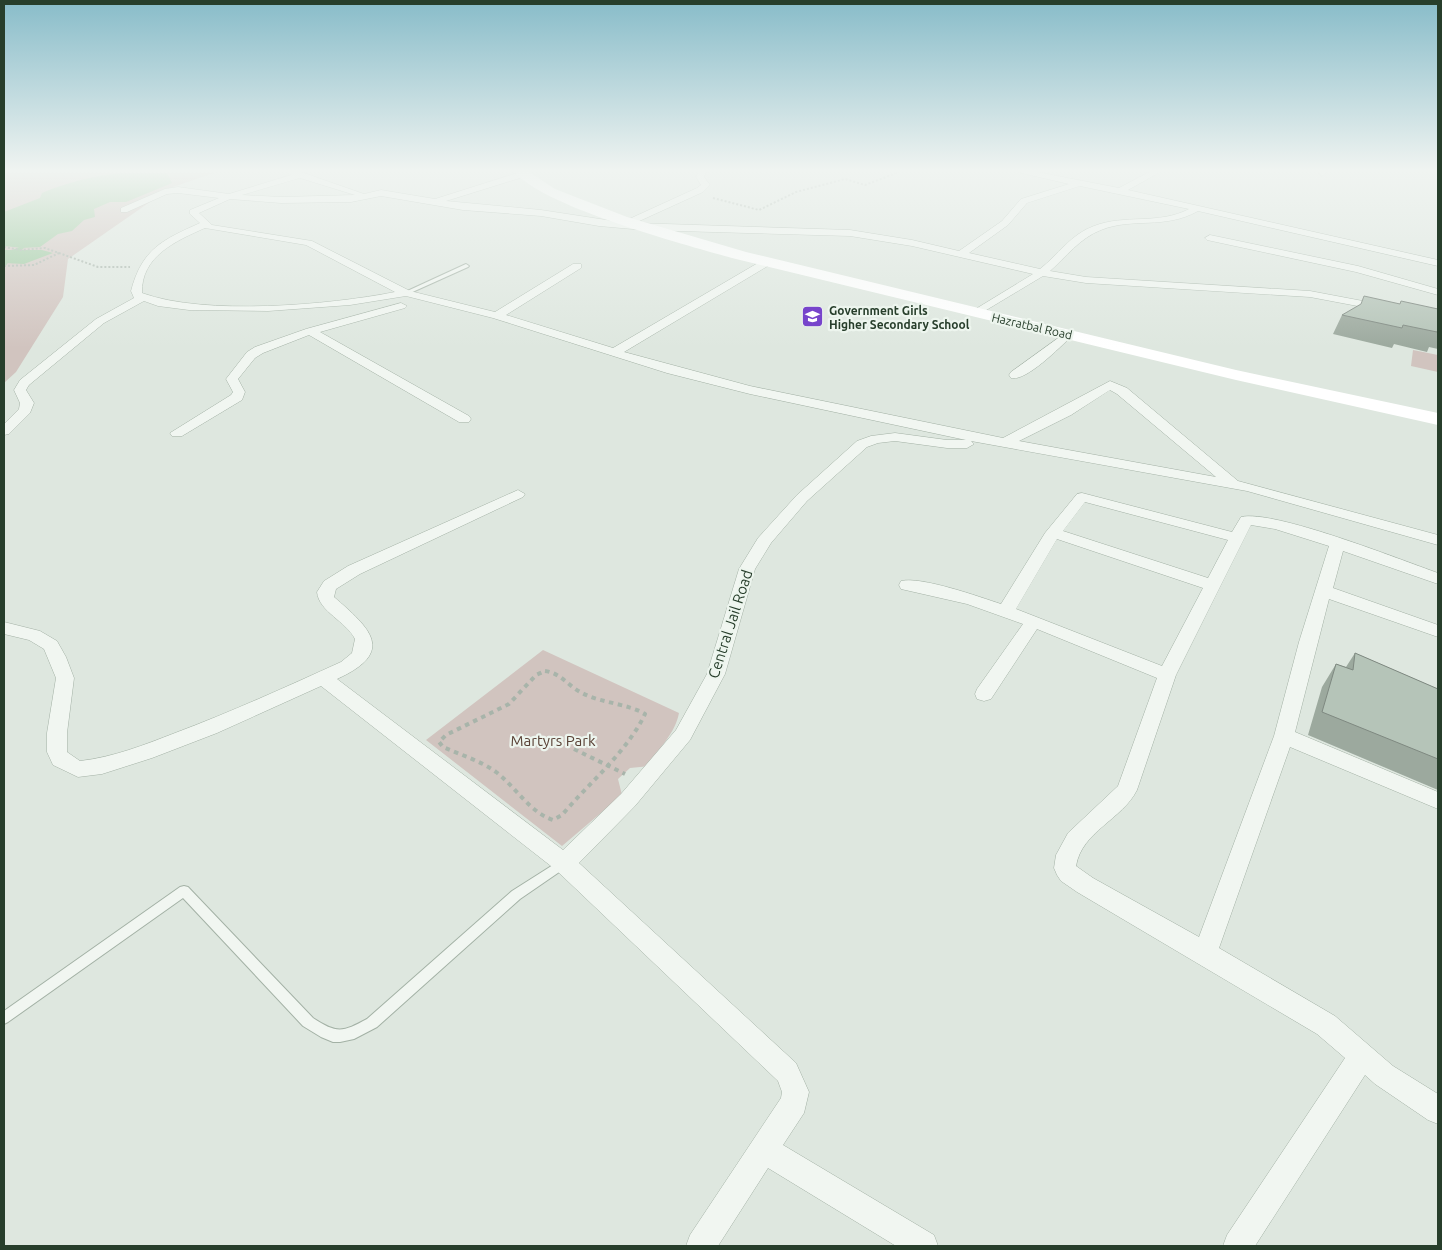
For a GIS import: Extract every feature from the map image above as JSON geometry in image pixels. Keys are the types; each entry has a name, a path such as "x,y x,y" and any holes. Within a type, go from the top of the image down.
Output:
{"main road":[{"name":"Hazratbal Road","path":"659,230 767,262 1068,334 1438,419"}],"street":[{"path":"142,298 136,291 143,265 157,249 194,230"},
{"path":"225,230 286,238 309,243 406,293 497,316 671,370 750,390 996,441 1234,485 1310,503 1438,540"},
{"path":"787,230 850,233 963,253 1042,274 1110,282 1310,294 1348,299 1393,310"},
{"path":"963,253 995,230"},
{"path":"978,312 1042,274 1070,244 1090,230"},
{"path":"1292,230 1438,263"},
{"path":"1210,238 1358,269 1438,292"},
{"path":"615,352 767,262"},
{"path":"497,316 577,266"},
{"path":"4,431 25,410 26,403 20,390 24,383 100,321 142,298 196,307 251,307 360,302 406,293"},
{"path":"177,433 237,397 239,392 232,379 251,355 259,350 310,332 428,298"},
{"path":"310,332 464,419"},
{"path":"1015,375 1038,360 1068,334"},
{"path":"996,441 1066,412 1112,384 1234,485"},
{"name":"Central Jail Road","path":"564,863 644,783 683,735 716,674 746,569 755,554 802,498 862,444 876,439 896,437 947,444 996,441"},
{"path":"4,628 34,634 51,645 57,657 65,678 57,733 57,752 60,759 66,764 78,768 102,766 145,754 210,728 323,678 357,660 362,655 366,643 363,634 326,598 325,592 330,585 354,570 518,494"},
{"path":"1005,612 1053,533 1082,497 1235,537"},
{"path":"1438,579 1256,519 1250,519 1243,523 1167,674 1127,790 1076,839 1068,854 1065,868 1069,874 1085,886 1205,953 1326,1025 1344,1038 1384,1075 1438,1110"},
{"path":"1053,533 1212,585"},
{"path":"1205,953 1284,736 1308,642 1337,545"},
{"path":"907,585 928,588 1005,612 1167,674"},
{"path":"1324,591 1438,630"},
{"path":"984,694 1033,622"},
{"path":"323,678 564,863 787,1072 796,1092 794,1103 701,1246"},
{"path":"1284,736 1438,801"},
{"path":"1238,1246 1362,1056"},
{"path":"765,1150 923,1246"}],"lane":[{"path":"406,293 466,266"},
{"path":"4,1018 184,891 308,1022 325,1034 338,1037 355,1033 372,1023 516,895 564,863"}],"path":[{"path":"4,248 21,250 45,248 98,267 143,265"},
{"path":"4,266 34,265 60,253"},
{"path":"549,671 589,697 633,708 645,714 641,724 606,766 562,815 558,818 550,819 536,812 508,781 492,769 443,747 440,742 446,735 509,704 536,676 549,671"},
{"path":"574,749 644,783"}],"green space":[{"path":"4,230 109,230 68,259 63,297 16,372 4,383"},
{"path":"1413,350 1438,355 1438,372 1411,366"},
{"name":"Martyrs Park","path":"543,650 679,713 674,727 650,766 630,768 618,779 622,795 562,846 426,740"}],"shaded area":[{"path":"4,230 73,230 58,234 40,247 4,246"},
{"path":"4,250 42,250 53,253 24,264 4,263"}],"building":[{"path":"1364,296 1400,304 1401,301 1438,309 1437,332 1403,325 1402,328 1342,315 1361,304"},
{"path":"1355,653 1438,689 1438,759 1322,712 1336,664 1353,670"}],"waterway":[{"path":"4,266 14,251 22,248"}],"place":[{"name":"Government Girls Higher Secondary School","path":"813,317"}]}
